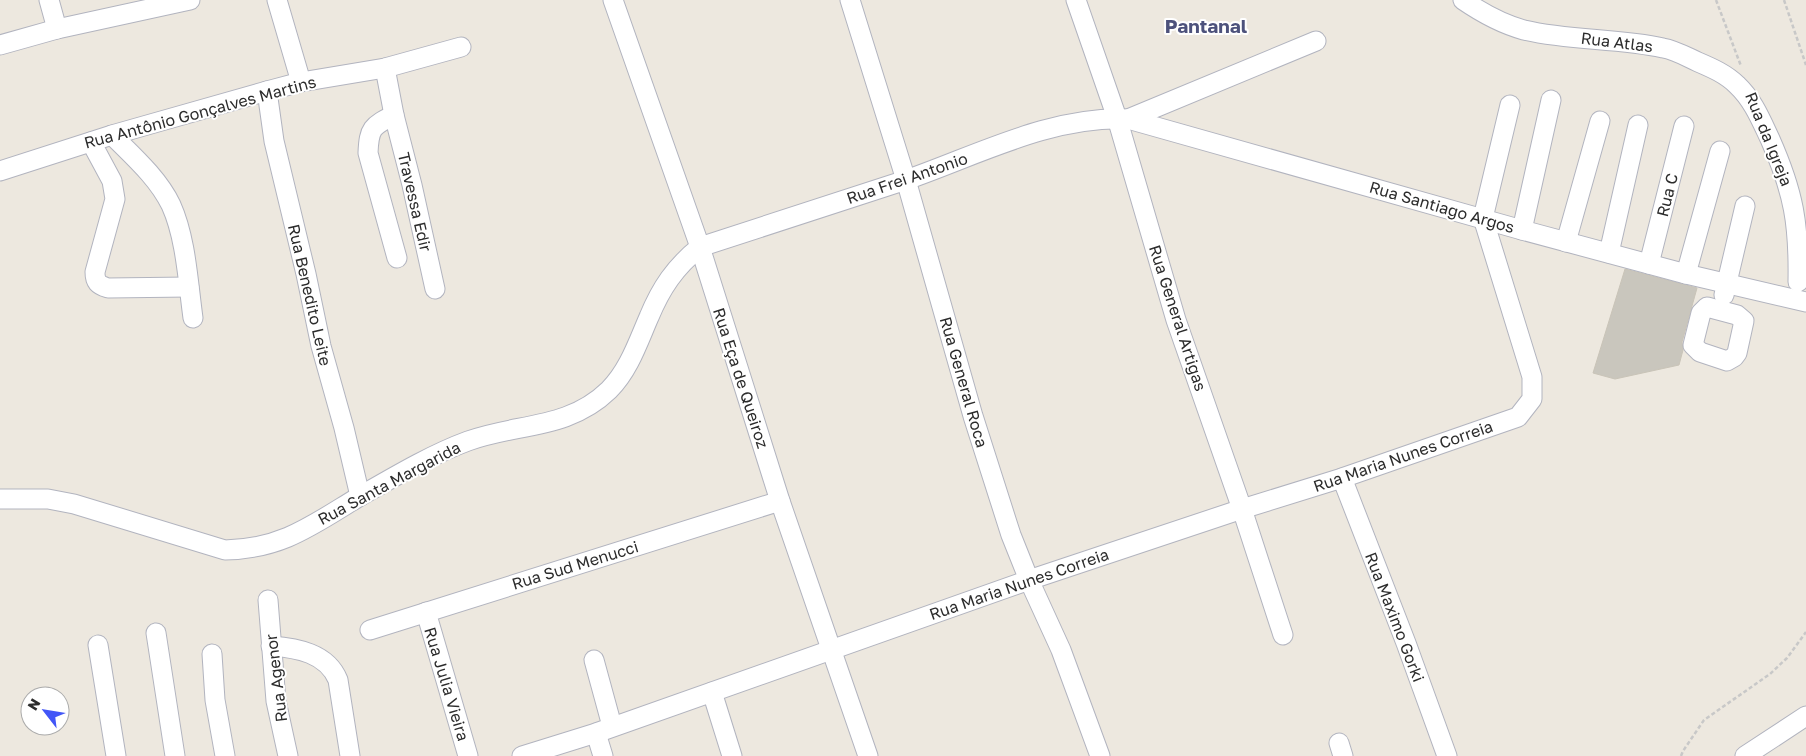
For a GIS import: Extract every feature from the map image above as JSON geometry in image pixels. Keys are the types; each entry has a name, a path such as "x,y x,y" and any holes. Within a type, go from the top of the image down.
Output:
{"street":[{"path":"49,0 58,29"},
{"path":"0,45 58,29 190,0"},
{"path":"277,0 302,82"},
{"name":"Rua Eça de Queiroz","path":"613,0 700,247 780,501 868,756"},
{"name":"Rua General Roca","path":"850,0 906,180 973,416 1011,535 1061,650 1100,756"},
{"name":"Rua General Artigas","path":"1076,0 1123,118 1176,320 1242,509 1283,635"},
{"name":"Rua Atlas","path":"1463,0 1482,12 1523,29 1551,35 1664,48 1722,73 1737,85 1757,110"},
{"name":"Rua Frei Antonio","path":"700,247 906,180 1046,129 1083,122 1123,118 1316,41"},
{"name":"Rua Antônio Gonçalves Martins","path":"0,171 112,135 267,91 302,82 385,68 461,47"},
{"name":"Travessa Edir","path":"385,68 394,115 435,289"},
{"name":"Rua Benedito Leite","path":"267,91 274,141 306,274 320,346 344,428 360,496"},
{"path":"1522,230 1551,100"},
{"path":"1483,218 1510,105"},
{"name":"Rua da Igreja","path":"1757,110 1791,191 1797,225 1802,280"},
{"name":"Travessa Edir","path":"394,115 377,124 369,135 368,152 397,258"},
{"name":"Rua Santiago Argos","path":"1123,118 1566,242 1686,274 1806,302"},
{"path":"1566,242 1600,121"},
{"path":"1609,253 1638,125"},
{"name":"Rua C","path":"1649,264 1684,126"},
{"path":"112,135 157,183 171,205 181,234 194,318"},
{"path":"91,142 112,181 115,198 95,280 100,285 108,288 189,287"},
{"path":"1686,274 1720,151"},
{"path":"1720,310 1746,206"},
{"name":"Rua Maria Nunes Correia","path":"522,756 712,692 1029,580 1242,509 1342,478 1518,417 1532,399 1534,390 1532,377 1483,218"},
{"name":"Rua Santa Margarida","path":"0,499 48,499 74,504 200,544 225,550 246,550 294,536 360,496 429,459 470,441 551,423 590,405 609,389 622,372 631,357 660,294 675,270 700,247"},
{"path":"1768,293 1802,280"},
{"name":"Rua Maximo Gorki","path":"1342,478 1406,642 1447,756"},
{"name":"Rua Sud Menucci","path":"370,630 780,501"},
{"name":"Rua Agenor","path":"268,600 276,701 288,756"},
{"name":"Rua Julia Vieira","path":"426,612 468,756"},
{"path":"156,633 175,756"},
{"path":"98,645 116,756"},
{"path":"271,646 308,652 318,657 334,672 338,680 350,756"},
{"path":"212,654 215,700 225,756"},
{"path":"594,660 604,729 603,756"},
{"path":"712,692 732,756"},
{"path":"1745,756 1806,716"}],"path":[{"path":"1716,0 1741,66"},
{"path":"1784,0 1806,65"},
{"path":"1682,756 1683,751 1704,720 1770,674 1787,658 1806,632"}],"building":[{"path":"1625,269 1697,288 1682,342 1683,350 1679,365 1615,379 1593,373"}],"district":[{"name":"Pantanal","path":"1206,25"}]}
